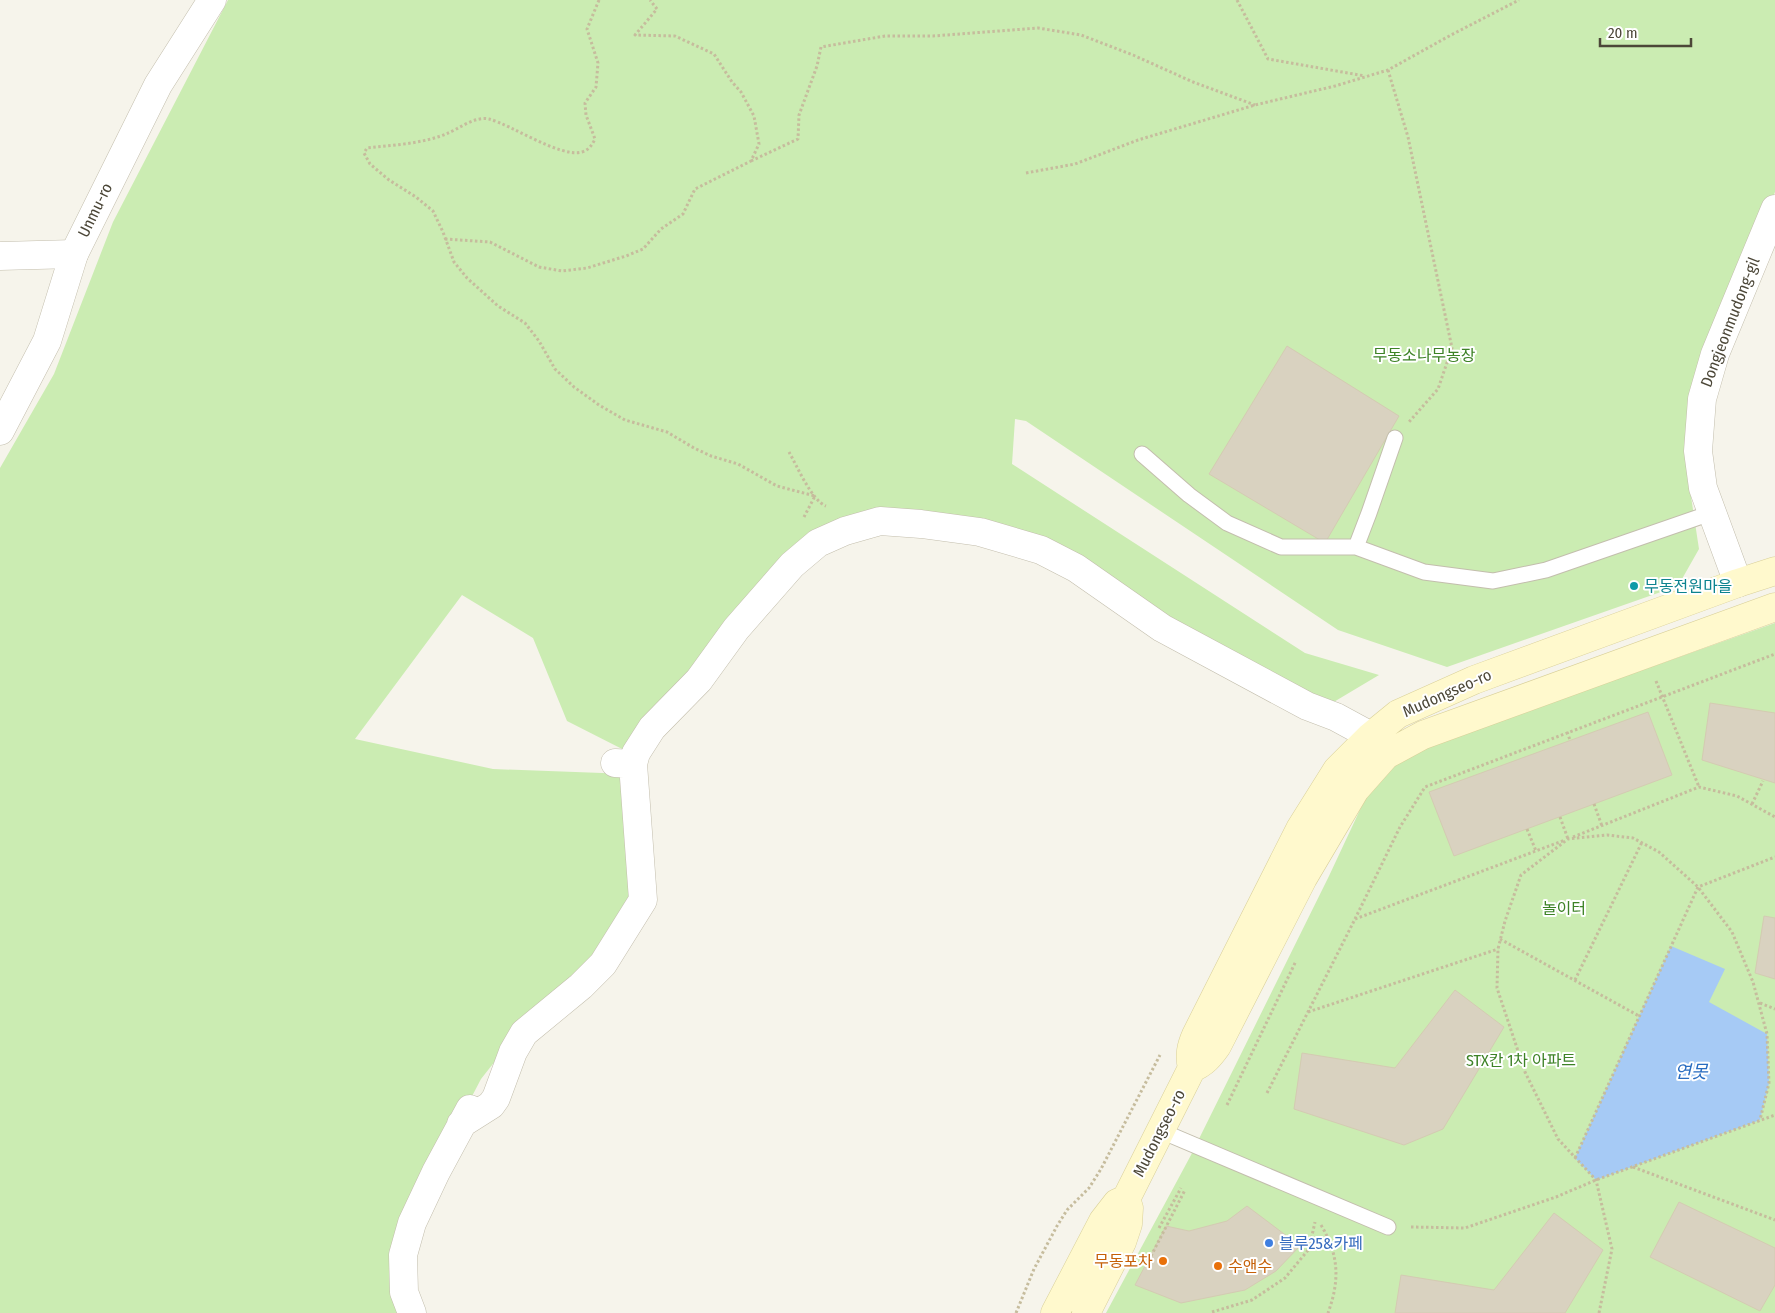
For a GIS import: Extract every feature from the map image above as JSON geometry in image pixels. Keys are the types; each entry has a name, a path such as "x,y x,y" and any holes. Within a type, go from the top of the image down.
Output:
{"main road":[{"name":"Mudongseo-ro","path":"1055,1313 1104,1221 1117,1204 1126,1199 1192,1068 1190,1058 1196,1035 1300,829 1337,770 1371,736 1398,714 1474,680 1775,571"},
{"name":"Mudongseo-ro","path":"1192,1068 1200,1065 1211,1055 1217,1046 1303,878 1355,790 1386,756 1423,735 1775,607"},
{"path":"1086,1313 1122,1242 1128,1224 1129,1208 1126,1199"}],"street":[{"name":"Unmu-ro","path":"0,431 46,341 74,254 158,85 212,0"},
{"name":"Dongjeonmudong-gil","path":"1738,583 1703,488 1698,451 1702,399 1715,354 1775,209"},
{"path":"0,256 74,254"},
{"path":"461,1124 492,1105 513,1052 524,1033 581,986 603,964 643,900 624,763 636,753 652,728 699,680 736,630 792,565 818,543 845,532 880,522 921,524 980,532 1041,550 1076,568 1162,628 1307,706 1336,717 1371,736"},
{"path":"412,1313 404,1292 403,1255 412,1223 436,1172 487,1077"}],"lane":[{"path":"1356,547 1396,438"},
{"path":"1142,454 1189,495 1227,523 1281,547 1356,547 1424,572 1493,581 1546,570 1711,513"},
{"path":"1161,1130 1388,1227"}],"path":[{"path":"599,0 588,29 598,63 596,87 585,103 586,115 595,139 590,148 581,152 564,150 487,119 473,121 446,134 422,142 367,148 364,153 370,164 389,180 433,211 454,262 467,278 498,306 525,323 540,341 555,369 574,387 598,405 625,420 666,432 711,456 738,464 777,486 815,496"},
{"path":"650,0 657,9 635,35 675,36 714,54 732,82 742,92 754,116 759,144 751,161"},
{"path":"1237,0 1268,59 1368,76"},
{"path":"1026,173 1075,164 1138,140 1255,105 1334,86 1388,70 1519,0"},
{"path":"445,238 490,242 539,267 562,271 587,268 643,249 661,229 683,214 694,189 798,139 799,115 817,66 820,47 885,36 933,36 1038,28 1081,35 1133,55 1193,82 1255,105"},
{"path":"1388,70 1408,137 1452,348 1438,389 1396,438"},
{"path":"789,452 815,496 821,504 830,507"},
{"path":"1267,1093 1400,828 1425,787 1775,654"},
{"path":"1662,696 1699,787"},
{"path":"1567,732 1570,740"},
{"path":"1499,758 1502,765"},
{"path":"1752,804 1763,781"},
{"path":"1355,919 1602,826 1699,787 1736,796 1775,817"},
{"path":"1594,804 1602,826"},
{"path":"1560,817 1568,839"},
{"path":"1527,829 1536,851"},
{"path":"1598,1313 1612,1249 1596,1180 1558,1139 1525,1072 1497,988 1500,939 1504,921 1521,875 1568,839 1607,835 1633,838 1642,842 1659,852 1698,887 1732,932 1753,982 1768,1034 1769,1083 1760,1120"},
{"path":"1575,980 1642,842"},
{"path":"1575,1158 1698,887 1775,857"},
{"path":"1500,939 1639,1016"},
{"path":"1307,1012 1498,949"},
{"path":"1227,1105 1296,961"},
{"path":"1759,1003 1775,1009"},
{"path":"1388,1227 1465,1228 1556,1197 1596,1180 1775,1114"},
{"path":"1633,1167 1775,1220"},
{"path":"1148,1260 1185,1190"},
{"path":"1212,1312 1252,1300 1285,1278 1309,1250 1316,1216 1329,1238 1336,1266 1335,1294 1328,1313"}],"green space":[{"name":"무동소나무농장","path":"228,0 1775,0 1775,192 1713,353 1690,490 1699,549 1678,586 1447,667 1338,630 1026,421 1015,419 1012,464 1305,653 1379,675 1327,706 983,529 841,529 630,753 567,721 533,638 462,595 355,739 493,769 629,774 637,900 599,962 518,1032 481,1079 399,1236 406,1313 0,1313 0,468 54,374 113,222"},
{"name":"STX칸 1차 아파트","path":"1775,623 1775,1313 1106,1313 1191,1155 1366,797 1397,764 1432,745"}],"water":[{"name":"연못","path":"1671,946 1725,969 1709,1002 1767,1034 1769,1083 1760,1120 1596,1180 1575,1158"}],"building":[{"path":"1287,346 1399,416 1325,543 1209,474"},
{"path":"1710,703 1775,713 1775,783 1702,760"},
{"path":"1648,712 1672,775 1454,856 1429,792"},
{"path":"1764,916 1775,918 1775,979 1755,973"},
{"path":"1455,990 1504,1027 1443,1129 1404,1145 1294,1109 1302,1053 1395,1068"},
{"path":"1679,1202 1775,1248 1775,1285 1760,1311 1650,1257"},
{"path":"1247,1206 1300,1246 1276,1271 1245,1290 1181,1303 1135,1285 1166,1226 1189,1231 1227,1221"},
{"path":"1554,1213 1603,1250 1565,1313 1395,1313 1401,1275 1494,1290"}],"place":[{"name":"무동전원마을","path":"1634,586"},
{"name":"블루25&카페","path":"1269,1243"},
{"name":"무동포차","path":"1163,1261"},
{"name":"수앤수","path":"1218,1266"}],"park label":[{"name":"놀이터","path":"1564,908"}]}
